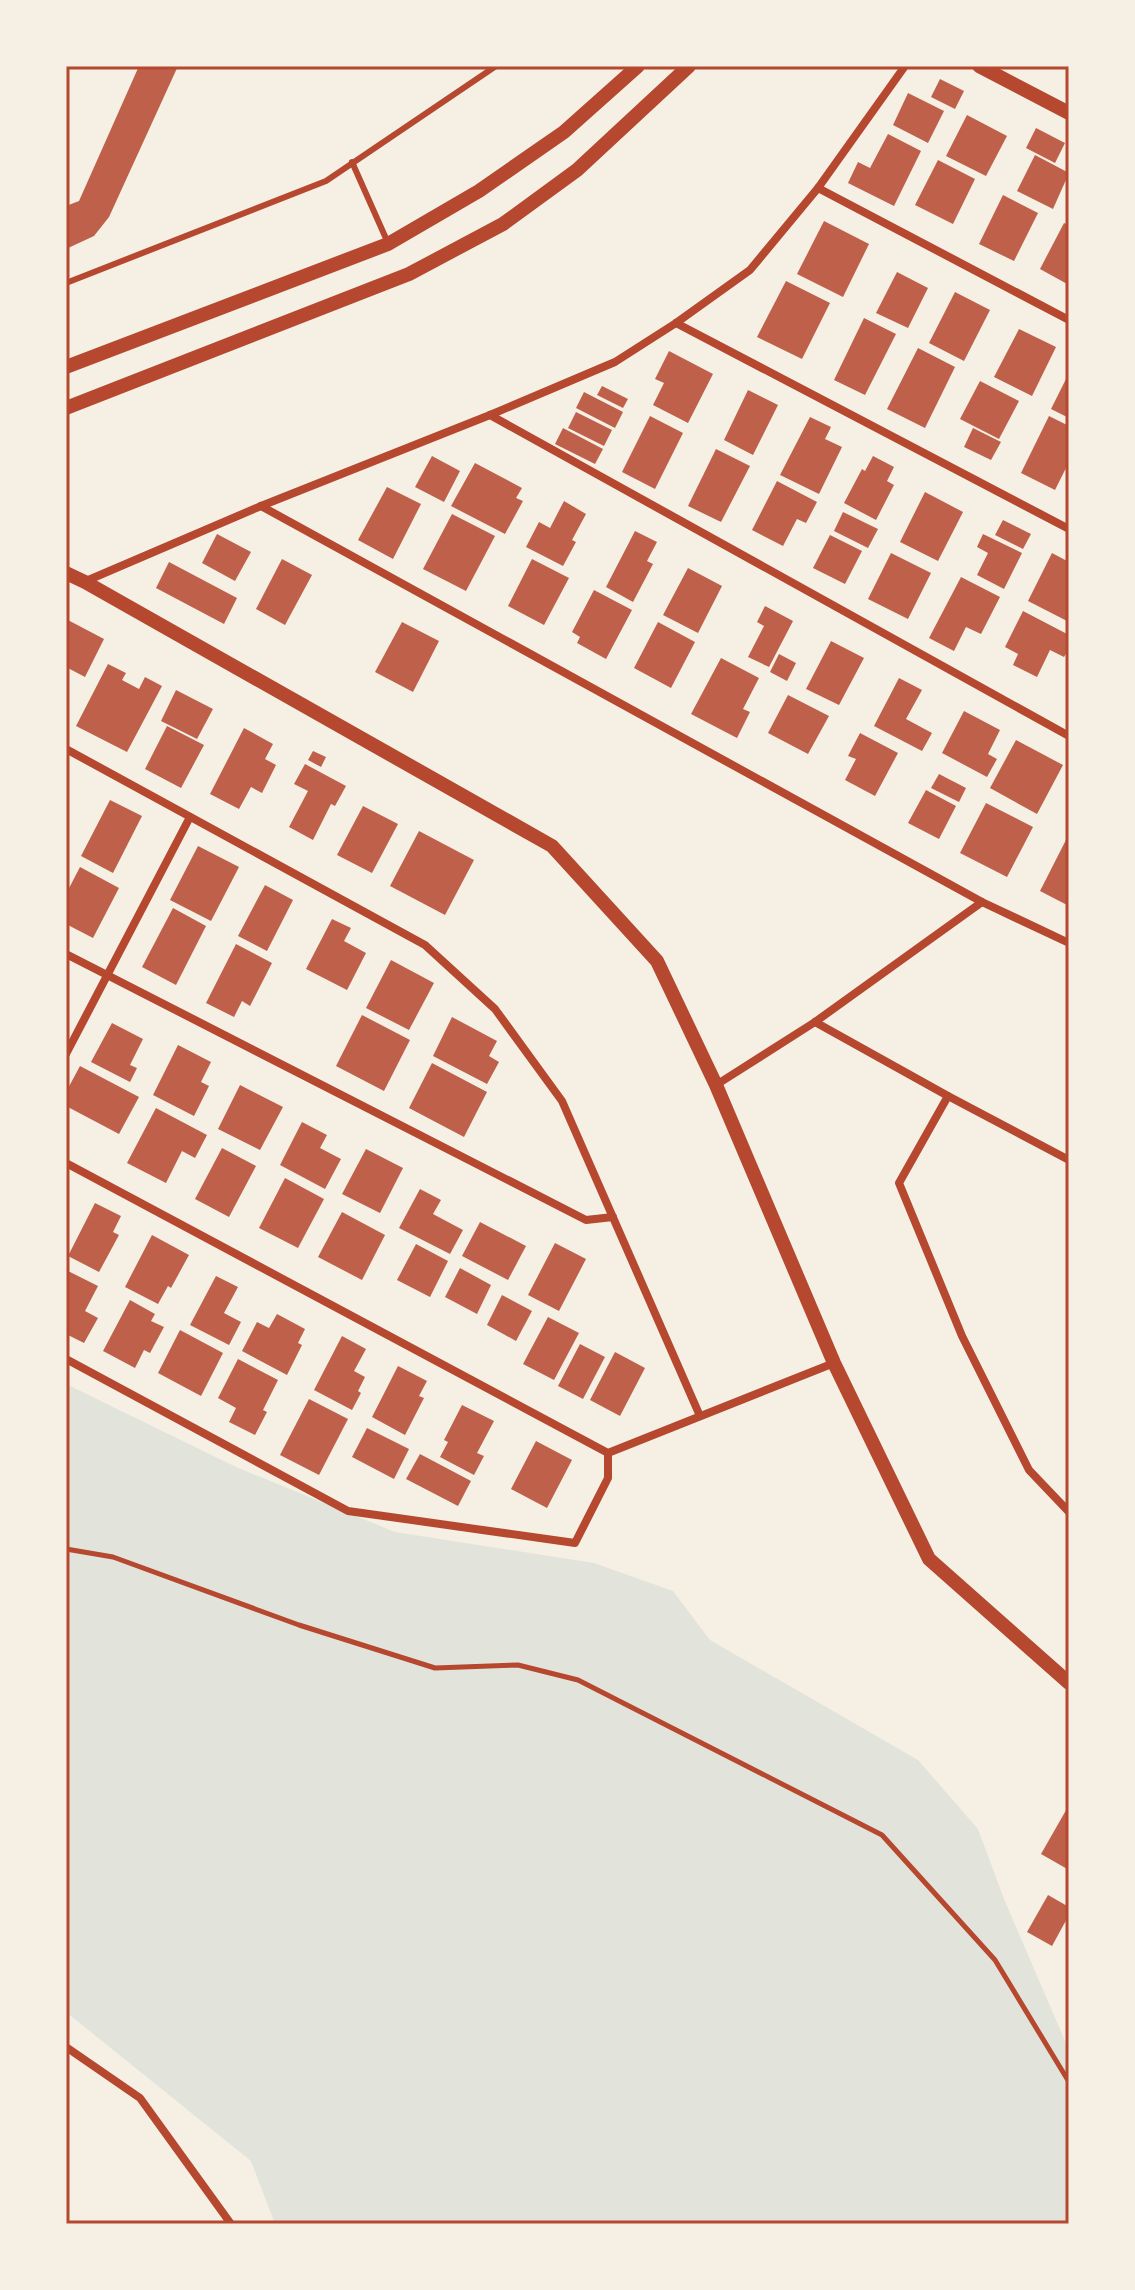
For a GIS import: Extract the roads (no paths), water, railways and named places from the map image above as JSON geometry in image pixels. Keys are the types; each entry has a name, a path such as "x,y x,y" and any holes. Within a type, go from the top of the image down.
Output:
{"street":[{"path":"66,367 388,244 479,191 564,132 638,66"},
{"path":"66,408 409,274 503,224 577,170 689,66"},
{"path":"85,582 261,506 615,362 750,270 818,188 905,66"},
{"path":"979,66 1069,113"},
{"path":"818,188 1069,320"},
{"path":"676,323 1069,529"},
{"path":"490,415 1069,736"},
{"path":"261,506 982,902 1069,943"},
{"path":"66,573 552,846 657,961 716,1085 834,1363 929,1559 1069,1683"},
{"path":"66,749 425,945 495,1009 562,1101 700,1416"},
{"path":"66,1054 190,817"},
{"path":"716,1085 815,1022 982,902"},
{"path":"66,954 586,1220 613,1217"},
{"path":"815,1022 1069,1160"},
{"path":"948,1096 899,1183 962,1336 1029,1470 1065,1508 1069,1498"},
{"path":"66,1163 608,1453"},
{"path":"66,1359 348,1511 575,1543 608,1478 608,1453"},
{"path":"608,1453 834,1363"},
{"path":"66,2047 140,2098 231,2224"}],"lane":[{"path":"66,283 326,181 496,66"},
{"path":"352,162 388,244"}]}
